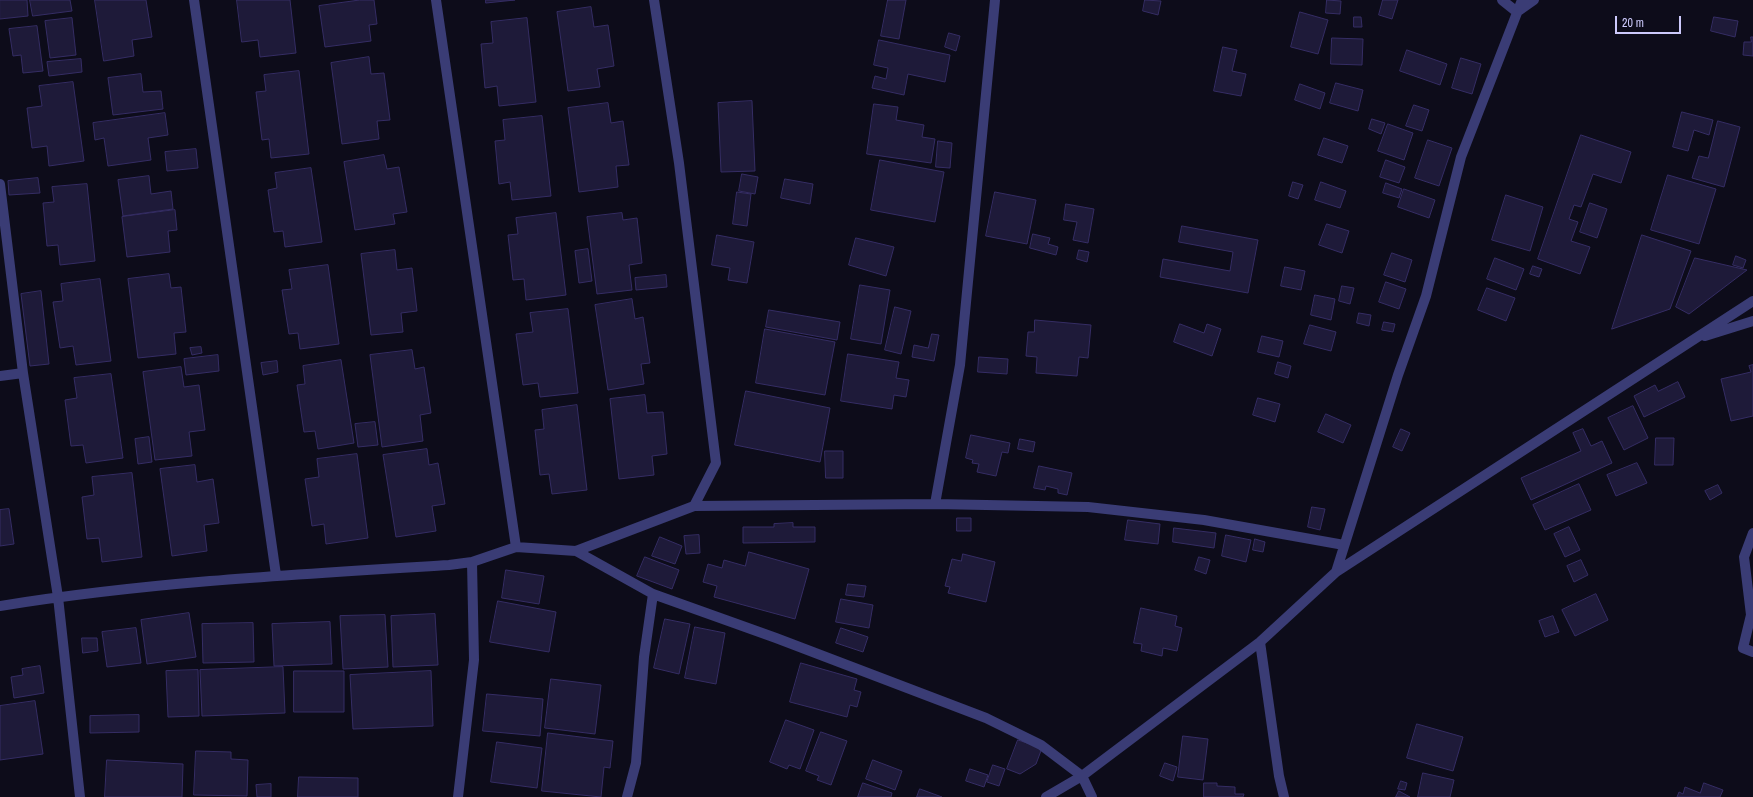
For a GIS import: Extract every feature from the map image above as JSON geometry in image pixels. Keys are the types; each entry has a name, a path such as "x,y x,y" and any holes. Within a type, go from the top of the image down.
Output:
{"street":[{"path":"194,0 276,575"},
{"path":"436,0 516,547"},
{"path":"654,0 679,163 716,463 694,506"},
{"path":"935,504 960,366 995,0"},
{"path":"1502,0 1517,12"},
{"path":"1336,572 1398,375 1426,296 1461,157 1522,0"},
{"path":"1517,12 1534,0"},
{"path":"0,184 23,373 58,597 80,797"},
{"path":"1046,797 1082,776 1260,642 1336,572 1753,301"},
{"path":"1694,340 1753,321"},
{"path":"0,376 23,373"},
{"path":"0,606 58,597 276,575 449,565 472,562 516,547 576,551 694,506 935,504 1088,507 1204,520 1344,545"},
{"path":"1753,532 1744,557 1751,615 1743,648 1753,652"},
{"path":"576,551 653,594 776,638 986,718 1041,745 1082,776 1092,797"},
{"path":"458,797 474,660 472,562"},
{"path":"628,797 636,763 644,657 653,594"},
{"path":"1260,642 1279,776 1284,797"}],"building":[{"path":"0,0 27,0 28,16 0,19"},
{"path":"30,0 70,0 72,11 33,16"},
{"path":"95,0 146,0 152,37 132,40 134,56 104,61"},
{"path":"237,0 290,0 296,53 260,57 258,40 242,42"},
{"path":"360,0 374,0 377,24 369,25 371,41 325,47 319,6"},
{"path":"486,0 515,0 486,3"},
{"path":"888,0 906,0 899,39 881,36"},
{"path":"1145,0 1161,1 1158,15 1143,11"},
{"path":"1327,0 1341,1 1340,14 1326,13"},
{"path":"1383,0 1398,0 1392,19 1379,15"},
{"path":"591,7 594,27 608,25 614,66 597,69 600,87 568,91 557,12"},
{"path":"1300,12 1328,20 1318,54 1291,47"},
{"path":"1354,17 1361,17 1362,27 1354,27"},
{"path":"1714,17 1738,21 1735,37 1711,31"},
{"path":"72,18 76,55 50,58 45,21"},
{"path":"527,18 536,102 499,106 497,86 485,88 481,44 493,43 491,22"},
{"path":"37,26 43,71 23,73 21,55 13,56 9,29"},
{"path":"949,33 960,36 956,51 945,47"},
{"path":"1751,37 1753,37 1753,56 1743,55 1744,42 1751,42"},
{"path":"1332,38 1363,39 1362,65 1331,64"},
{"path":"879,40 950,55 945,82 908,74 904,95 872,88 875,76 886,79 888,68 874,65"},
{"path":"1223,47 1237,50 1232,71 1246,74 1241,96 1214,91"},
{"path":"1407,50 1447,64 1440,85 1400,71"},
{"path":"369,57 371,74 384,73 390,120 377,121 379,139 342,144 331,63"},
{"path":"1461,58 1481,64 1472,94 1452,88"},
{"path":"81,59 82,72 49,76 47,62"},
{"path":"299,71 309,154 271,158 269,139 262,140 256,92 266,91 264,75"},
{"path":"141,74 143,92 161,91 163,109 113,115 108,78"},
{"path":"73,82 84,161 49,166 47,146 32,148 27,108 42,106 39,86"},
{"path":"1336,83 1363,90 1358,111 1330,103"},
{"path":"1300,84 1325,93 1320,109 1295,100"},
{"path":"752,101 755,171 721,172 718,103"},
{"path":"608,103 611,123 623,121 629,165 616,166 618,187 579,192 568,108"},
{"path":"874,104 898,107 896,120 924,125 922,137 935,139 931,163 867,154"},
{"path":"1414,105 1429,110 1422,131 1406,126"},
{"path":"1682,112 1713,120 1709,135 1694,130 1688,151 1673,147"},
{"path":"165,113 168,135 148,138 151,160 108,166 104,138 95,140 93,123"},
{"path":"542,116 551,196 512,200 510,182 499,184 495,141 505,140 503,120"},
{"path":"1372,119 1385,123 1381,134 1369,129"},
{"path":"1718,121 1740,127 1724,187 1692,178 1699,156 1708,158"},
{"path":"1388,124 1413,133 1404,160 1378,151"},
{"path":"1581,135 1631,152 1621,183 1593,174 1581,207 1574,205 1569,219 1578,222 1571,241 1590,247 1580,274 1538,259"},
{"path":"1324,138 1348,146 1342,163 1318,155"},
{"path":"1428,140 1452,148 1439,186 1415,178"},
{"path":"938,141 952,143 950,168 936,167"},
{"path":"196,149 198,168 167,171 165,152"},
{"path":"384,155 387,169 399,167 407,212 393,214 395,224 355,230 344,162"},
{"path":"880,160 944,172 935,222 871,210"},
{"path":"1386,160 1405,167 1399,183 1380,177"},
{"path":"311,168 322,242 285,247 283,231 274,232 268,190 277,188 275,173"},
{"path":"742,174 758,177 755,194 739,191"},
{"path":"1668,175 1716,189 1699,244 1651,230"},
{"path":"149,176 151,194 171,191 173,209 123,216 118,180"},
{"path":"38,178 40,193 9,195 8,181"},
{"path":"785,179 813,184 810,204 781,198"},
{"path":"1293,182 1303,185 1298,199 1289,196"},
{"path":"1321,182 1346,191 1340,208 1315,200"},
{"path":"1386,183 1402,189 1399,198 1383,193"},
{"path":"87,184 95,261 60,265 58,245 47,246 43,203 54,202 52,187"},
{"path":"1404,189 1435,200 1429,218 1398,207"},
{"path":"737,192 751,194 747,226 733,224"},
{"path":"995,192 1036,200 1027,244 986,236"},
{"path":"1506,195 1543,207 1530,251 1492,240"},
{"path":"1590,203 1607,209 1597,238 1580,232"},
{"path":"1066,204 1094,209 1088,243 1073,240 1077,222 1064,220"},
{"path":"175,210 177,230 168,231 170,252 127,257 122,217"},
{"path":"556,213 566,295 526,300 524,279 513,280 508,235 518,234 516,218"},
{"path":"622,213 623,220 637,218 642,263 629,265 632,290 597,294 587,217"},
{"path":"1327,224 1349,231 1342,253 1319,245"},
{"path":"1182,226 1258,240 1248,293 1160,277 1163,259 1230,271 1233,252 1179,242"},
{"path":"1033,234 1050,238 1048,244 1058,247 1056,255 1030,248"},
{"path":"717,235 754,242 747,283 728,280 730,268 712,265"},
{"path":"1642,235 1691,251 1670,309 1612,329"},
{"path":"856,238 894,247 886,276 849,265"},
{"path":"588,249 592,281 579,283 575,251"},
{"path":"395,250 397,270 412,268 417,311 401,313 403,332 371,335 361,254"},
{"path":"1079,250 1089,252 1087,262 1077,259"},
{"path":"1392,253 1412,260 1405,282 1384,275"},
{"path":"1736,256 1746,260 1743,268 1733,265"},
{"path":"1495,258 1524,269 1516,290 1487,279"},
{"path":"1695,258 1747,270 1689,314 1676,307"},
{"path":"328,265 339,344 300,349 298,333 289,334 282,290 292,289 289,270"},
{"path":"1533,266 1542,269 1539,277 1530,274"},
{"path":"1285,267 1305,271 1301,290 1281,286"},
{"path":"169,274 171,288 181,287 186,332 174,333 176,354 138,358 128,279"},
{"path":"666,275 667,287 636,290 635,278"},
{"path":"100,279 111,361 76,365 73,346 60,348 53,302 63,301 61,284"},
{"path":"1386,282 1406,289 1399,309 1379,302"},
{"path":"860,285 890,290 881,344 851,339"},
{"path":"1342,286 1354,288 1350,304 1339,301"},
{"path":"1487,288 1515,298 1506,321 1478,310"},
{"path":"41,291 49,364 30,366 21,294"},
{"path":"1315,295 1335,299 1331,320 1311,315"},
{"path":"632,299 635,319 643,317 650,363 641,364 644,384 608,390 595,305"},
{"path":"895,307 911,311 901,354 885,350"},
{"path":"568,309 578,393 540,397 538,383 523,385 516,334 533,332 530,313"},
{"path":"769,310 840,322 837,340 766,327"},
{"path":"1359,313 1371,315 1369,326 1357,323"},
{"path":"1035,320 1091,325 1088,358 1079,357 1077,376 1036,373 1037,357 1026,356 1028,332 1034,332"},
{"path":"1384,322 1395,324 1393,332 1382,330"},
{"path":"1180,324 1204,333 1207,324 1221,329 1212,356 1174,342"},
{"path":"1310,325 1336,332 1331,351 1304,344"},
{"path":"765,329 835,342 825,395 756,383"},
{"path":"932,334 939,335 934,361 912,357 914,345 928,348"},
{"path":"1262,336 1283,341 1279,357 1258,352"},
{"path":"201,347 202,353 192,355 190,348"},
{"path":"412,350 415,369 424,367 431,413 420,415 423,441 382,447 370,355"},
{"path":"848,354 899,362 896,378 909,380 906,397 894,395 892,409 841,401"},
{"path":"218,355 219,371 186,375 184,359"},
{"path":"979,357 1008,359 1007,374 978,372"},
{"path":"341,360 354,443 318,449 315,431 304,432 297,385 305,384 303,366"},
{"path":"277,361 278,372 263,375 261,363"},
{"path":"1278,362 1291,366 1288,378 1275,374"},
{"path":"1753,365 1753,416 1731,421 1721,379 1751,372 1749,366"},
{"path":"181,367 184,387 199,385 205,430 189,432 192,456 155,460 143,372"},
{"path":"111,374 123,458 86,463 83,445 71,446 65,400 77,398 74,378"},
{"path":"1678,382 1685,397 1644,417 1634,396 1655,385 1658,391"},
{"path":"746,391 830,408 820,462 735,445"},
{"path":"645,395 647,413 663,412 667,454 652,456 654,475 619,479 610,399"},
{"path":"1258,398 1280,404 1275,422 1253,415"},
{"path":"577,405 587,490 552,494 549,474 540,475 535,430 544,429 542,410"},
{"path":"1633,406 1648,438 1624,450 1608,418"},
{"path":"1326,414 1351,425 1343,443 1318,432"},
{"path":"375,422 378,445 358,447 355,424"},
{"path":"1401,429 1410,433 1402,451 1393,447"},
{"path":"1583,429 1591,446 1602,441 1612,463 1531,500 1521,478 1581,451 1573,433"},
{"path":"971,435 1010,443 1008,453 1002,452 996,476 977,472 979,464 972,463 973,460 966,458"},
{"path":"149,437 152,462 138,464 135,439"},
{"path":"1656,438 1674,438 1673,465 1655,465"},
{"path":"1020,439 1035,442 1033,452 1018,449"},
{"path":"427,449 429,465 438,463 445,504 432,506 436,531 396,537 383,455"},
{"path":"825,451 843,451 843,478 826,478"},
{"path":"357,454 368,538 326,544 324,524 312,526 305,479 319,477 317,459"},
{"path":"1637,463 1647,483 1616,496 1607,475"},
{"path":"195,465 197,482 213,479 219,523 204,525 207,551 172,556 160,469"},
{"path":"1039,466 1072,473 1067,495 1058,493 1058,489 1046,486 1045,490 1034,488"},
{"path":"132,473 142,557 102,562 99,538 87,539 82,497 94,495 92,477"},
{"path":"1579,484 1591,510 1545,530 1533,505"},
{"path":"1718,485 1722,493 1710,500 1705,491"},
{"path":"1312,507 1325,509 1320,530 1308,527"},
{"path":"9,509 14,544 0,546 0,510"},
{"path":"957,518 971,518 971,531 957,531"},
{"path":"1128,520 1160,524 1158,544 1125,540"},
{"path":"793,523 793,527 815,527 815,542 743,543 743,527 774,527 774,524"},
{"path":"1569,527 1580,550 1565,557 1554,534"},
{"path":"1174,528 1216,533 1214,548 1173,542"},
{"path":"699,535 700,553 686,554 684,536"},
{"path":"1226,535 1251,540 1246,562 1222,556"},
{"path":"660,537 682,546 675,564 652,556"},
{"path":"1255,539 1265,542 1263,552 1253,550"},
{"path":"749,552 809,569 795,619 714,597 717,586 703,582 708,564 722,568 724,560 745,566"},
{"path":"963,554 995,562 986,602 948,593 950,587 945,586 952,559 961,561"},
{"path":"645,557 679,570 672,589 637,576"},
{"path":"1199,557 1210,560 1206,574 1195,570"},
{"path":"1581,560 1588,575 1574,582 1567,566"},
{"path":"506,570 544,576 539,604 502,598"},
{"path":"848,584 866,586 864,597 846,595"},
{"path":"1596,594 1608,620 1575,636 1562,610"},
{"path":"841,599 873,605 869,628 836,622"},
{"path":"498,601 556,612 549,652 490,642"},
{"path":"1141,608 1177,616 1175,626 1182,628 1177,651 1163,648 1162,656 1141,651 1142,644 1134,643"},
{"path":"189,613 196,657 147,664 141,620"},
{"path":"435,614 438,665 393,667 391,616"},
{"path":"385,615 388,667 343,669 340,616"},
{"path":"1553,616 1559,632 1545,637 1539,621"},
{"path":"665,619 690,624 679,674 654,668"},
{"path":"330,622 332,664 274,666 272,624"},
{"path":"253,623 254,662 203,663 202,624"},
{"path":"695,627 725,633 716,684 685,678"},
{"path":"136,628 141,663 107,667 102,632"},
{"path":"841,628 868,637 863,652 836,643"},
{"path":"82,638 97,638 98,651 83,653"},
{"path":"801,663 857,679 854,690 861,692 857,707 850,705 847,717 790,702"},
{"path":"40,666 44,693 14,698 11,677 23,675 22,669"},
{"path":"283,667 285,713 202,716 200,670"},
{"path":"198,670 199,716 168,717 166,671"},
{"path":"294,671 344,671 344,712 294,712"},
{"path":"431,671 433,726 353,729 350,675"},
{"path":"551,679 601,685 595,734 545,728"},
{"path":"487,694 543,699 540,736 483,731"},
{"path":"35,701 43,754 0,760 0,706"},
{"path":"139,715 139,732 90,733 90,716"},
{"path":"786,720 814,730 800,769 789,765 787,769 770,762"},
{"path":"1417,724 1463,737 1453,771 1407,758"},
{"path":"821,732 847,741 831,785 817,780 819,776 806,771"},
{"path":"548,733 613,741 610,768 604,767 601,797 542,791"},
{"path":"1183,736 1208,739 1203,780 1178,777"},
{"path":"1018,740 1042,748 1036,764 1020,774 1007,769"},
{"path":"497,742 542,748 537,788 491,782"},
{"path":"196,751 231,752 231,759 248,760 247,796 194,795"},
{"path":"107,760 183,764 182,797 105,797"},
{"path":"873,760 902,771 895,790 866,779"},
{"path":"1165,763 1177,767 1173,781 1160,776"},
{"path":"993,765 1005,769 999,786 987,782"},
{"path":"970,769 988,775 984,787 966,781"},
{"path":"1423,773 1454,780 1450,797 1418,797"},
{"path":"299,777 358,778 358,797 298,797"},
{"path":"1401,781 1407,783 1405,790 1398,789"},
{"path":"863,783 892,793 891,797 858,797"},
{"path":"1204,783 1217,783 1217,786 1235,787 1235,794 1244,794 1243,797 1204,797"},
{"path":"1704,783 1723,790 1720,797 1677,797 1679,792 1683,794 1685,787 1700,793"},
{"path":"271,784 271,797 257,797 256,785"},
{"path":"920,789 942,797 917,797"},
{"path":"1399,791 1410,797 1396,797"}]}
